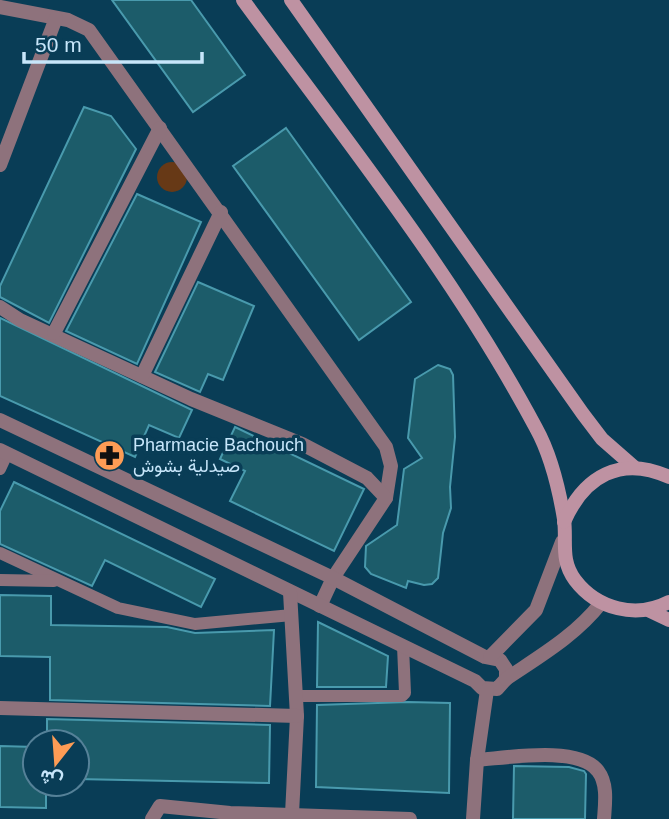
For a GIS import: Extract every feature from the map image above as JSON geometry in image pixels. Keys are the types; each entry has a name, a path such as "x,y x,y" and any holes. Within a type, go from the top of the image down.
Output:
{"street":[{"path":"243,0 430,257 498,362 538,431 554,475 564,522 562,542 565,561 573,578 585,592 601,603 618,609 648,610 669,602"},
{"path":"291,0 583,414 603,439 634,467"},
{"path":"0,7 79,24 89,30 386,447 391,466 386,498 333,578 320,606"},
{"path":"0,165 56,19"},
{"path":"54,333 160,128"},
{"path":"142,376 221,212"},
{"path":"0,307 20,320 54,333 142,376 275,435 302,444 367,478 386,498"},
{"path":"0,420 333,578 504,664 506,679"},
{"path":"4,452 481,685 496,689 506,679 565,639 587,620 601,603"},
{"path":"564,522 574,500 590,483 611,471 634,467 654,470 669,477"},
{"path":"474,819 481,685 473,669 536,610 562,542"},
{"path":"290,592 297,716 292,814"},
{"path":"648,610 669,620"},
{"path":"0,708 297,716"},
{"path":"477,760 544,755 571,757 589,763 603,779 604,819"},
{"path":"152,819 160,806 230,813 410,819"}],"lane":[{"path":"0,469 4,452"},
{"path":"0,553 118,608 195,624 292,615"},
{"path":"0,580 61,581"},
{"path":"295,696 402,696 405,693 403,646"}],"shaded area":[{"path":"172,162 183,166 187,177 183,188 172,192 161,188 157,177 161,166"}],"building":[{"path":"112,0 191,0 245,75 193,112"},
{"path":"84,107 111,116 136,149 49,323 0,297 0,286"},
{"path":"286,128 411,302 359,340 233,166"},
{"path":"137,194 201,222 137,364 66,331"},
{"path":"198,282 254,306 223,380 208,374 200,392 155,372"},
{"path":"0,318 192,410 179,438 149,425 135,457 0,396"},
{"path":"438,365 450,369 453,375 455,437 450,487 451,508 443,533 438,578 432,584 424,585 408,581 406,588 371,574 365,567 366,546 397,525 404,469 422,458 408,438 415,379"},
{"path":"235,427 364,489 334,551 230,501 245,471 220,459"},
{"path":"14,482 215,579 201,607 105,560 92,586 0,544 0,511"},
{"path":"0,595 51,596 51,625 167,627 195,633 274,630 270,706 50,700 50,657 0,656"},
{"path":"318,622 388,656 386,687 317,687"},
{"path":"450,703 449,793 316,787 317,705"},
{"path":"47,719 270,725 269,783 91,779 91,728 47,728"},
{"path":"0,746 21,747 21,798 46,798 46,808 0,807"},
{"path":"514,766 569,767 584,771 585,819 513,819"}],"place":[{"name":"Pharmacie Bachouch صيدلية بشوش","path":"110,455"}]}
